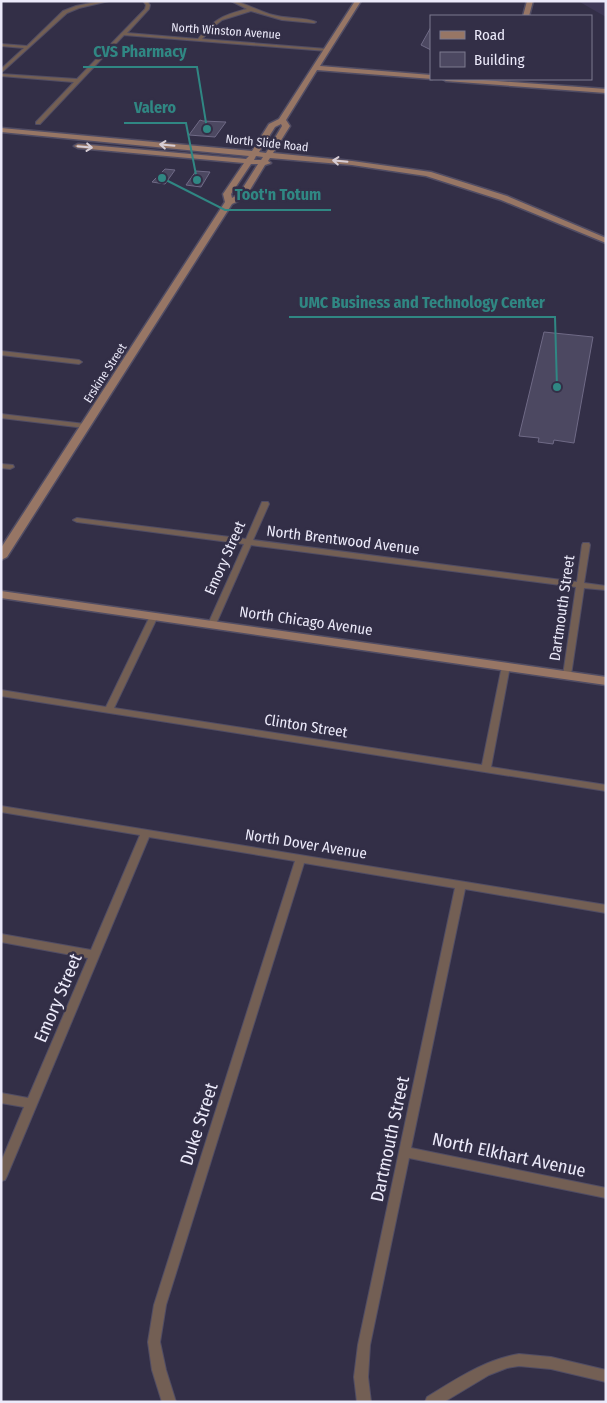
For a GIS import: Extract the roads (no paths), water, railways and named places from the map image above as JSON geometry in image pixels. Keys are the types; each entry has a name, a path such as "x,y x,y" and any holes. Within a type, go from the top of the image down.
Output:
{"main road":[{"name":"Erskine Street","path":"229,202 227,194 272,126 282,120 358,1"},
{"path":"526,15 530,1"},
{"path":"315,68 430,78"},
{"path":"474,80 606,91"},
{"name":"Erskine Street","path":"1,557 229,202 242,196 286,126 282,120"},
{"name":"North Slide Road","path":"1,130 391,167 428,174 439,180"},
{"path":"104,148 110,140"},
{"name":"North Slide Road","path":"65,145 372,172 439,180 504,198 606,241"},
{"name":"North Chicago Avenue","path":"1,594 606,681"}],"street":[{"path":"1,74 65,12 78,7 107,1"},
{"path":"38,123 147,9 148,5 145,1"},
{"path":"233,1 250,10 276,19 314,22"},
{"path":"199,40 213,22 250,10"},
{"name":"North Winston Avenue","path":"123,34 327,50"},
{"path":"1,44 28,47"},
{"path":"1,74 78,81"},
{"path":"1,353 79,362"},
{"path":"1,416 85,426"},
{"path":"1,466 10,467"},
{"name":"Emory Street","path":"212,624 265,504"},
{"name":"North Brentwood Avenue","path":"77,520 606,588"},
{"name":"Dartmouth Street","path":"567,675 586,545"},
{"path":"109,709 154,616"},
{"path":"486,769 506,666"},
{"name":"Clinton Street","path":"1,692 606,788"},
{"name":"North Dover Avenue","path":"1,809 606,909"},
{"name":"Emory Street","path":"1,1176 146,833"},
{"name":"Duke Street","path":"169,1402 159,1370 154,1342 160,1305 301,858"},
{"name":"Dartmouth Street","path":"364,1402 361,1378 364,1345 461,885"},
{"path":"1,938 95,956"},
{"path":"1,1098 32,1104"},
{"name":"North Elkhart Avenue","path":"405,1152 606,1193"},
{"path":"432,1402 468,1379 492,1367 518,1360 540,1362 606,1376"}],"place":[{"name":"CVS Pharmacy","path":"207,129"},
{"name":"Toot'n Totum","path":"162,178"},
{"name":"Valero","path":"197,180"},
{"name":"UMC Business and Technology Center","path":"557,387"}]}
